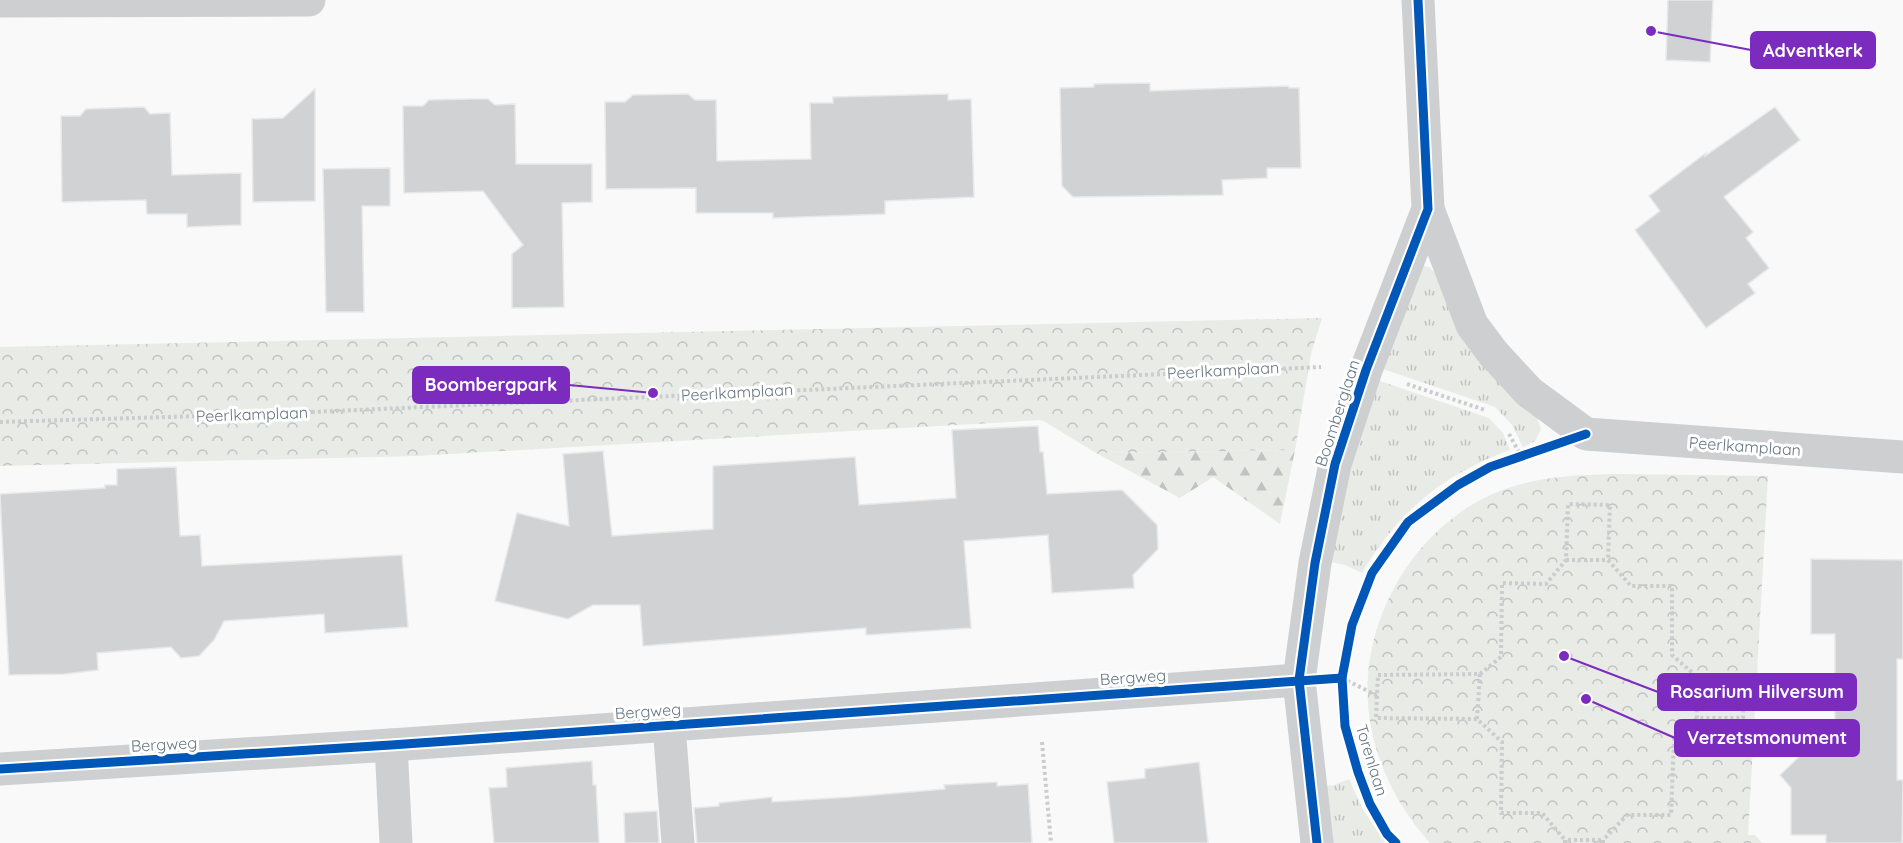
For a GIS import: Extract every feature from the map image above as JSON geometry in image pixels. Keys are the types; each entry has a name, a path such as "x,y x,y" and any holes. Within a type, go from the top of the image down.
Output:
{"street":[{"path":"0,1 309,0"},
{"name":"Boomberglaan","path":"1317,843 1299,680 1315,563 1335,464 1366,370 1428,209 1418,0"},
{"path":"1428,209 1472,325 1493,353 1529,392 1587,434"},
{"name":"Peerlkamplaan","path":"1587,434 1903,457"},
{"name":"Bergweg","path":"0,768 391,745 1299,680"},
{"name":"Bergweg","path":"669,725 678,843"},
{"path":"391,745 396,843"}],"path":[{"path":"1508,431 1521,456"},
{"path":"1511,460 1587,434"},
{"path":"1568,504 1610,505 1608,560 1631,586 1672,586 1672,655 1696,676 1744,676 1743,718 1697,718 1674,739 1671,815 1628,815 1603,841 1565,841 1542,813 1501,813 1502,742 1477,719 1376,718 1378,675 1480,674 1501,657 1502,583 1545,584 1566,560 1568,504"},
{"path":"1566,560 1608,560"},
{"path":"1343,690 1344,668"},
{"path":"1477,719 1480,674"},
{"path":"1696,676 1697,718"},
{"path":"1299,680 1342,678 1376,695"},
{"path":"1038,699 1051,843"}],"green space":[{"path":"1424,266 1429,267 1437,275 1488,372 1516,400 1536,415 1541,429 1535,441 1523,447 1512,425 1495,407 1380,368 1419,269"},
{"path":"1322,318 1311,354 1295,450 1096,453 1042,420 416,456 0,466 0,347"},
{"path":"1377,380 1489,418 1503,433 1510,450 1463,471 1424,498 1391,531 1362,573 1345,565 1327,561 1342,487"},
{"path":"1295,450 1280,524 1213,477 1180,498 1096,453"},
{"path":"1617,474 1768,476 1748,835 1755,835 1762,843 1430,843 1419,831 1393,789 1380,759 1371,727 1368,693 1370,659 1378,626 1391,594 1408,565 1430,539 1455,516 1484,498 1532,481 1566,476"},
{"path":"1349,779 1362,808 1385,843 1330,843 1324,786"}],"building":[{"path":"1668,0 1713,0 1710,62 1666,60"},
{"path":"1150,83 1150,91 1288,86 1299,88 1301,168 1267,168 1267,178 1222,180 1223,195 1073,197 1062,186 1060,88 1094,87 1094,84"},
{"path":"315,89 315,201 253,202 252,119 283,118"},
{"path":"688,94 695,100 716,100 717,161 811,159 810,103 833,103 833,97 948,94 948,100 971,99 974,197 885,201 885,214 773,218 773,213 696,213 696,188 606,189 605,102 625,102 633,95"},
{"path":"488,99 495,105 515,104 516,164 592,164 592,202 562,203 564,307 512,308 512,254 523,245 483,191 404,193 403,106 423,106 429,100"},
{"path":"144,107 150,114 170,113 172,175 241,173 241,225 187,227 187,214 147,214 146,200 62,202 61,116 80,116 86,109"},
{"path":"1775,107 1800,140 1724,197 1753,232 1746,238 1769,268 1748,284 1755,293 1706,328 1635,230 1660,211 1649,196 1706,153 1705,156"},
{"path":"390,168 390,206 362,206 364,312 326,312 323,169"},
{"path":"1038,426 1047,494 1122,490 1157,525 1158,549 1133,575 1134,588 1052,593 1048,535 964,541 971,628 866,635 866,628 643,646 640,605 593,605 568,619 495,601 517,513 569,526 563,454 603,451 612,536 713,529 713,466 855,457 859,505 956,498 952,430"},
{"path":"176,467 180,536 200,535 202,566 402,555 408,627 325,633 324,614 224,621 214,640 199,656 181,658 171,647 97,653 98,670 65,674 9,675 0,494 105,488 105,485 117,485 117,469"},
{"path":"1811,559 1903,560 1903,659 1897,659 1897,780 1903,780 1902,843 1826,843 1826,835 1791,835 1791,788 1780,775 1803,753 1835,754 1835,634 1811,634"},
{"path":"592,761 593,785 596,785 599,843 494,843 489,788 507,787 506,768"},
{"path":"1199,762 1208,843 1114,843 1107,782 1145,778 1145,769"},
{"path":"997,782 997,786 1028,784 1032,843 697,843 694,808 772,797 772,802 851,797 945,789 944,785"},
{"path":"657,811 659,843 625,843 624,813"}],"cycle path":[{"path":"1317,843 1299,680 1315,563 1335,464 1366,370 1428,209 1418,0"},
{"name":"Torenlaan","path":"1396,843 1387,834 1370,804 1345,726 1342,678 1352,625 1372,573 1408,522 1458,485 1490,467 1586,434"},
{"path":"0,769 391,745 1342,678"}],"place":[{"name":"Adventkerk","path":"1651,31"},
{"name":"Boombergpark","path":"653,393"},
{"name":"Rosarium Hilversum","path":"1564,656"},
{"name":"Verzetsmonument","path":"1586,699"}]}
